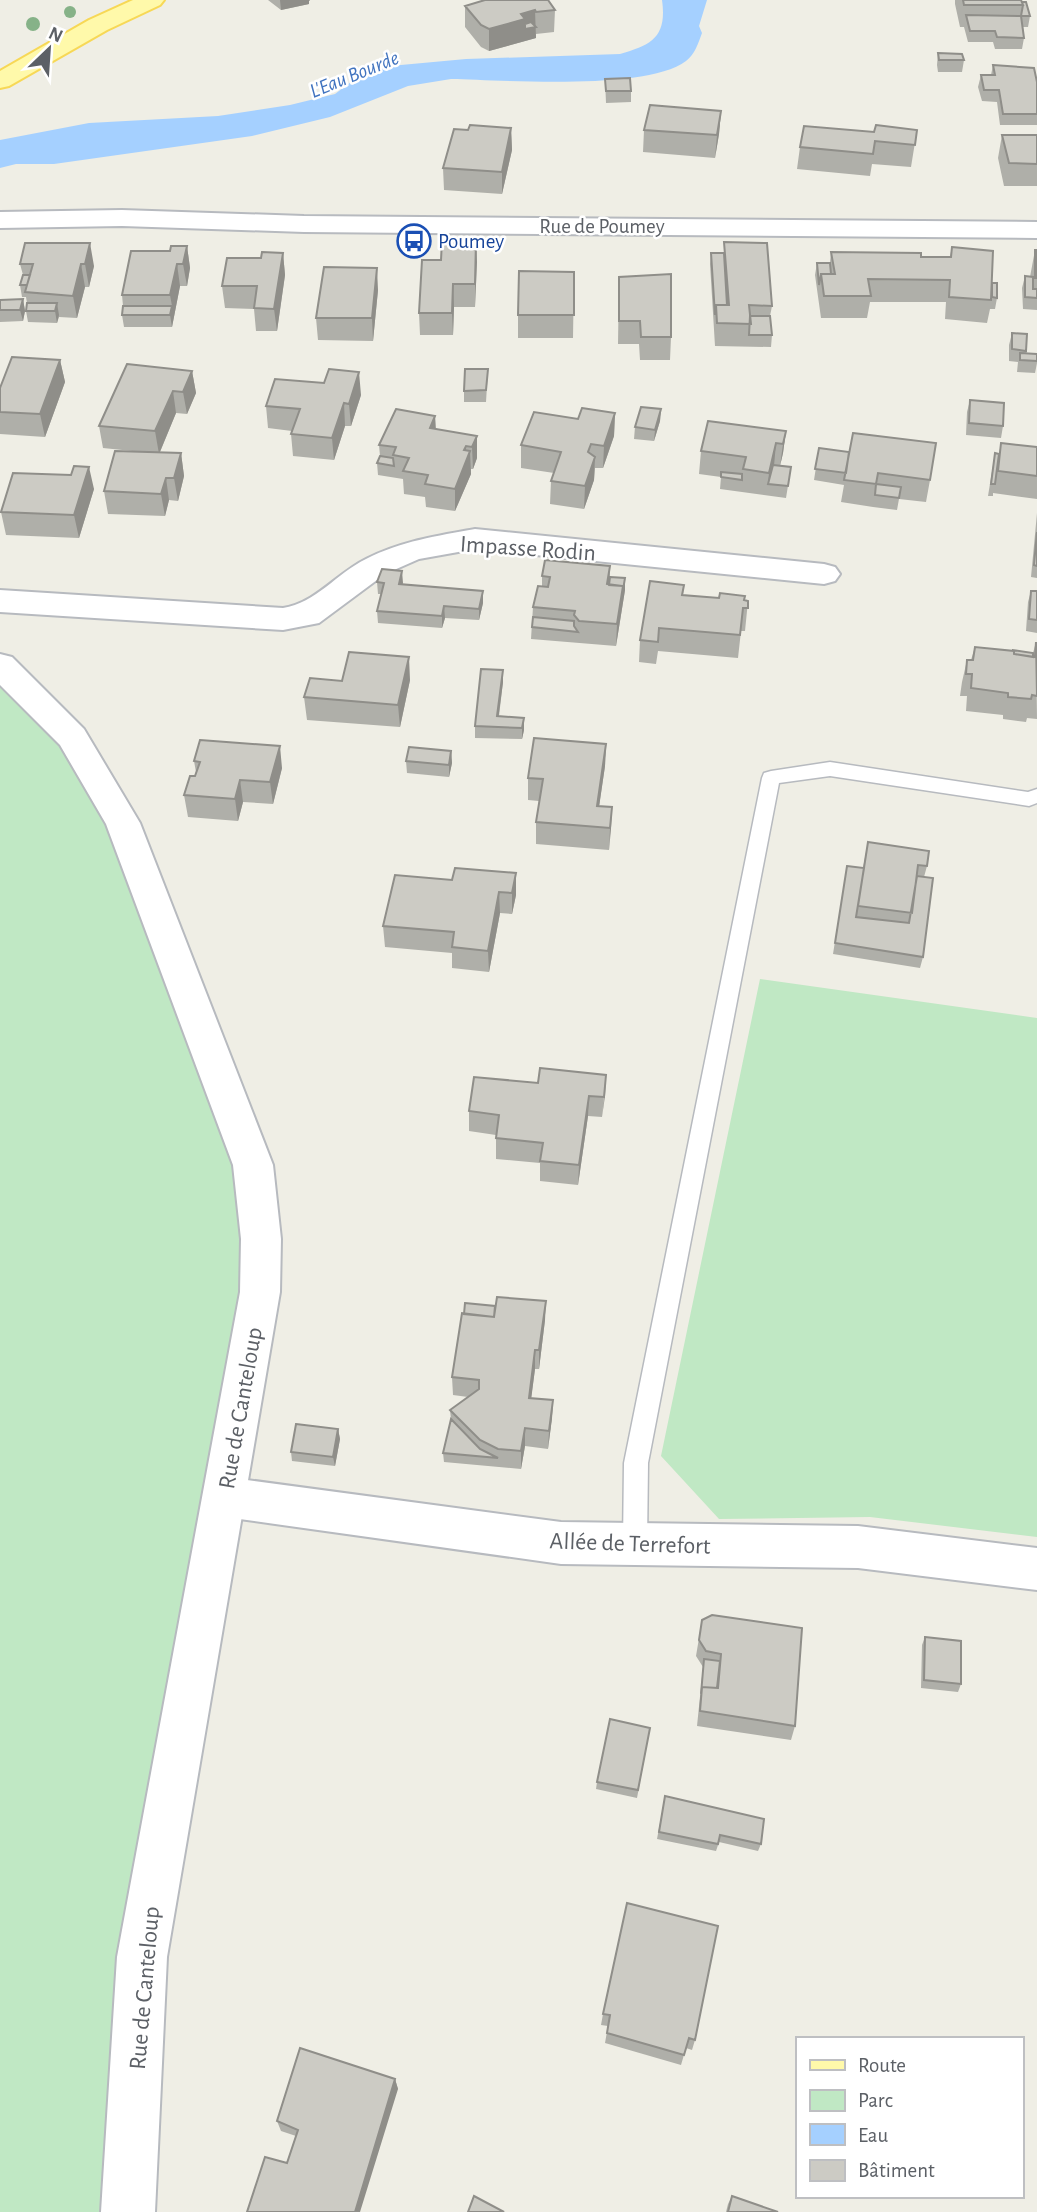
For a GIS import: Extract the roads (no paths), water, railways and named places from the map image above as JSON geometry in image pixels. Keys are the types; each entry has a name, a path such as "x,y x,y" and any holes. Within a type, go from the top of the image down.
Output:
{"main road":[{"path":"0,81 98,25 152,0"}],"street":[{"name":"Rue de Poumey","path":"0,220 122,218 316,224 1037,230"},
{"name":"Impasse Rodin","path":"0,601 283,620 308,615 374,568 412,550 474,539 824,574"},
{"name":"Rue de Canteloup","path":"0,665 72,737 123,822 253,1165 261,1240 260,1292 142,1957 128,2212"},
{"name":"Allée de Terrefort","path":"225,1497 561,1544 858,1547 1037,1569"}],"lane":[{"path":"635,1545 636,1463 771,778 830,769 1029,799 1037,796"}],"water":[{"path":"662,0 707,0 699,26 702,33 694,52 686,61 667,70 640,77 573,82 451,79 408,86 330,117 252,136 54,164 16,164 0,168 0,140 89,123 218,116 290,105 335,94 364,72 390,66 466,59 620,54 641,47 660,31"}],"place":[{"name":"Poumey","path":"414,241"}],"water label":[{"name":"L'Eau Bourde","path":"354,74"}]}
